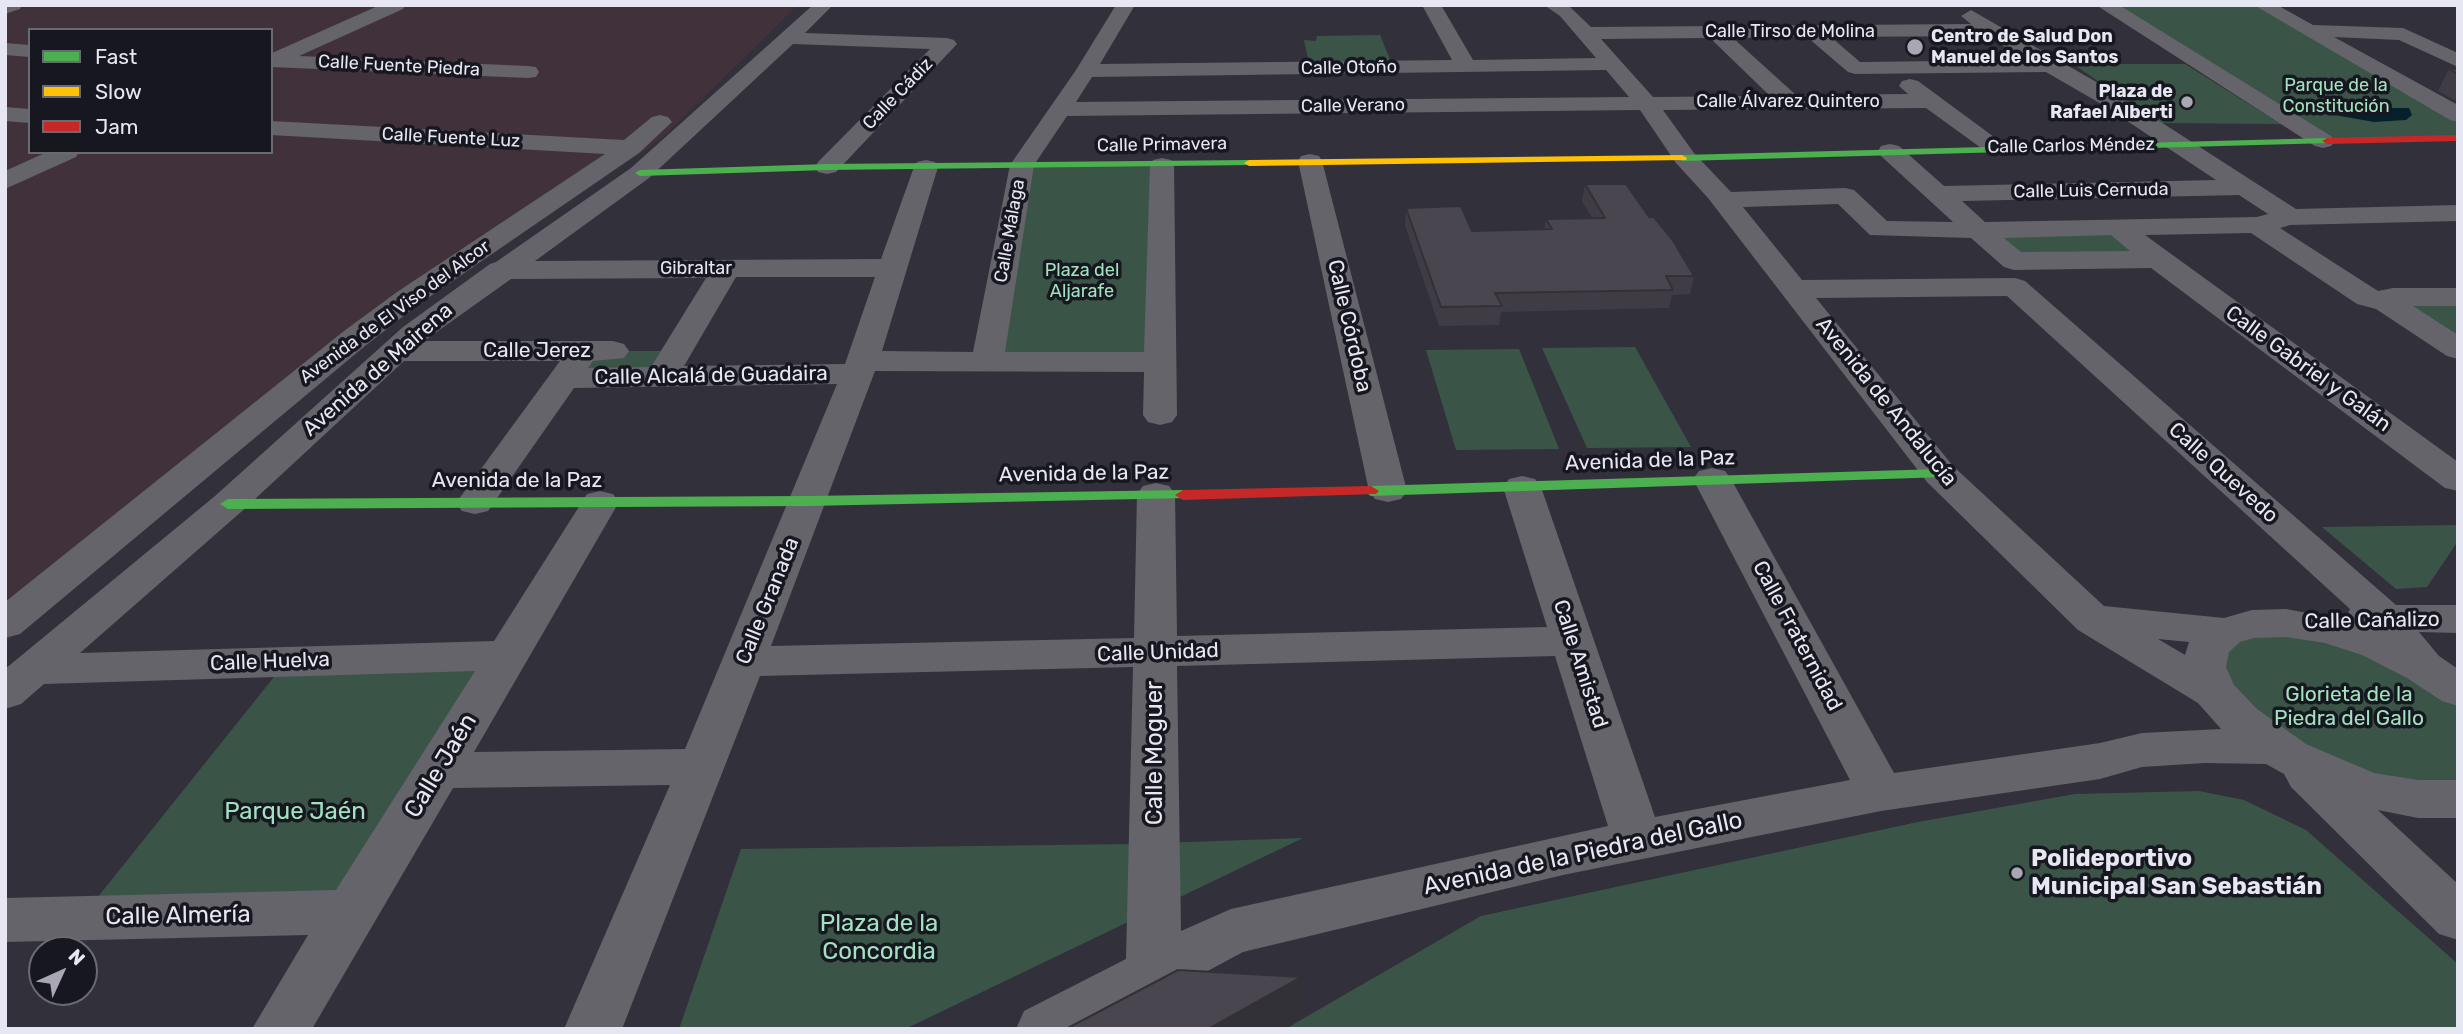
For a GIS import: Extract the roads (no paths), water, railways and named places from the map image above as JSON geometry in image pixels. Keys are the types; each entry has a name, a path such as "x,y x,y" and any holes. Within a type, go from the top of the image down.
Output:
{"street":[{"path":"5,8 13,5"},
{"path":"273,59 396,5"},
{"name":"Avenida de El Viso del Alcor","path":"5,624 355,338 408,298 635,160 788,5"},
{"name":"Avenida de Mairena","path":"19,681 228,504 414,334 500,270 788,38 824,5"},
{"name":"Calle Málaga","path":"987,362 1022,165 1086,71 1126,5"},
{"path":"1431,5 1466,66"},
{"path":"1955,5 2050,66 2110,100 2244,187 2271,220 2368,298 2386,302 2458,349"},
{"path":"2105,5 2323,141"},
{"path":"2263,5 2458,115"},
{"name":"Avenida de Andalucía","path":"1563,8 1646,103 1685,158 1794,289 1940,474 2093,620 2219,697"},
{"path":"2306,29 2403,34 2458,61"},
{"name":"Calle Tirso de Molina","path":"1587,33 1994,30"},
{"path":"1715,32 1790,102"},
{"path":"1813,32 1855,68 2050,66"},
{"name":"Calle Cádiz","path":"788,38 947,44 827,167"},
{"path":"5,49 28,51"},
{"name":"Calle Fuente Piedra","path":"273,60 528,72"},
{"name":"Calle Otoño","path":"1086,71 1613,64"},
{"path":"1884,68 1997,148"},
{"name":"Calle Álvarez Quintero","path":"1646,103 1931,101"},
{"name":"Calle Verano","path":"1059,109 1646,103"},
{"path":"5,114 28,116"},
{"name":"Calle Fuente Luz","path":"273,128 635,160"},
{"name":"Calle Carlos Méndez","path":"1685,158 1997,148 2456,139"},
{"path":"1890,151 1978,230"},
{"path":"5,181 64,154"},
{"name":"Calle Primavera","path":"635,160 827,167 926,167 1685,158"},
{"name":"Calle Córdoba","path":"1310,161 1388,491"},
{"path":"1160,415 1162,165"},
{"name":"Calle Granada","path":"593,1029 744,662 860,368 926,167"},
{"name":"Calle Luis Cernuda","path":"1938,194 2244,187"},
{"path":"1722,200 1845,196 1880,229 1978,230 2137,242"},
{"path":"1794,289 2014,274 2137,242 2271,220 2370,214 2458,213"},
{"path":"2370,214 2399,232"},
{"path":"2271,220 2399,232 2458,231"},
{"name":"Calle Quevedo","path":"1978,230 2014,274 2384,617 2440,678"},
{"name":"Calle Gabriel y Galán","path":"2137,242 2458,480"},
{"name":"Gibraltar","path":"500,270 893,268"},
{"path":"670,364 726,269"},
{"path":"2386,302 2393,297 2458,297"},
{"name":"Calle Jerez","path":"395,351 574,365"},
{"path":"860,368 987,362 1160,362"},
{"path":"475,503 574,365"},
{"name":"Calle Alcalá de Guadaira","path":"574,365 860,368"},
{"name":"Avenida de la Paz","path":"228,504 808,501 1388,491 1940,474"},
{"name":"Calle Fraternidad","path":"1712,479 1881,793"},
{"name":"Calle Amistad","path":"1522,487 1638,841"},
{"name":"Calle Moguer","path":"1154,971 1156,494"},
{"name":"Calle Jaén","path":"281,1029 600,502"},
{"name":"Calle Cañalizo","path":"2286,623 2384,617 2458,619"},
{"path":"2093,620 2225,632 2252,624 2286,623 2330,631 2377,645 2440,678"},
{"path":"2225,632 2208,646 2204,667 2219,697 2241,721 2281,752 2458,918"},
{"name":"Calle Unidad","path":"744,662 1572,641"},
{"name":"Calle Huelva","path":"19,681 507,655"},
{"name":"Avenida de la Piedra del Gallo","path":"2142,750 2219,697"},
{"name":"Avenida de la Piedra del Gallo","path":"1045,1029 1231,932 1638,841 1881,793 2100,761 2142,750 2205,746 2281,752"},
{"path":"2281,752 2319,771 2369,790 2418,799 2458,799"},
{"path":"439,770 701,767"},
{"name":"Calle Almería","path":"5,920 351,912"}],"water":[{"path":"2311,107 2338,107 2372,113 2382,108 2409,108 2412,115 2406,120 2374,122 2329,114"}],"place":[{"name":"Centro de Salud Don Manuel de los Santos","path":"1915,47"},
{"name":"Plaza de Rafael Alberti","path":"2187,102"},
{"name":"Polideportivo Municipal San Sebastián","path":"2017,873"}],"park label":[{"name":"Parque de la Constitución","path":"2336,96"},
{"name":"Plaza del Aljarafe","path":"1082,281"},
{"name":"Glorieta de la Piedra del Gallo","path":"2349,707"},
{"name":"Parque Jaén","path":"295,812"},
{"name":"Plaza de la Concordia","path":"879,938"}]}
